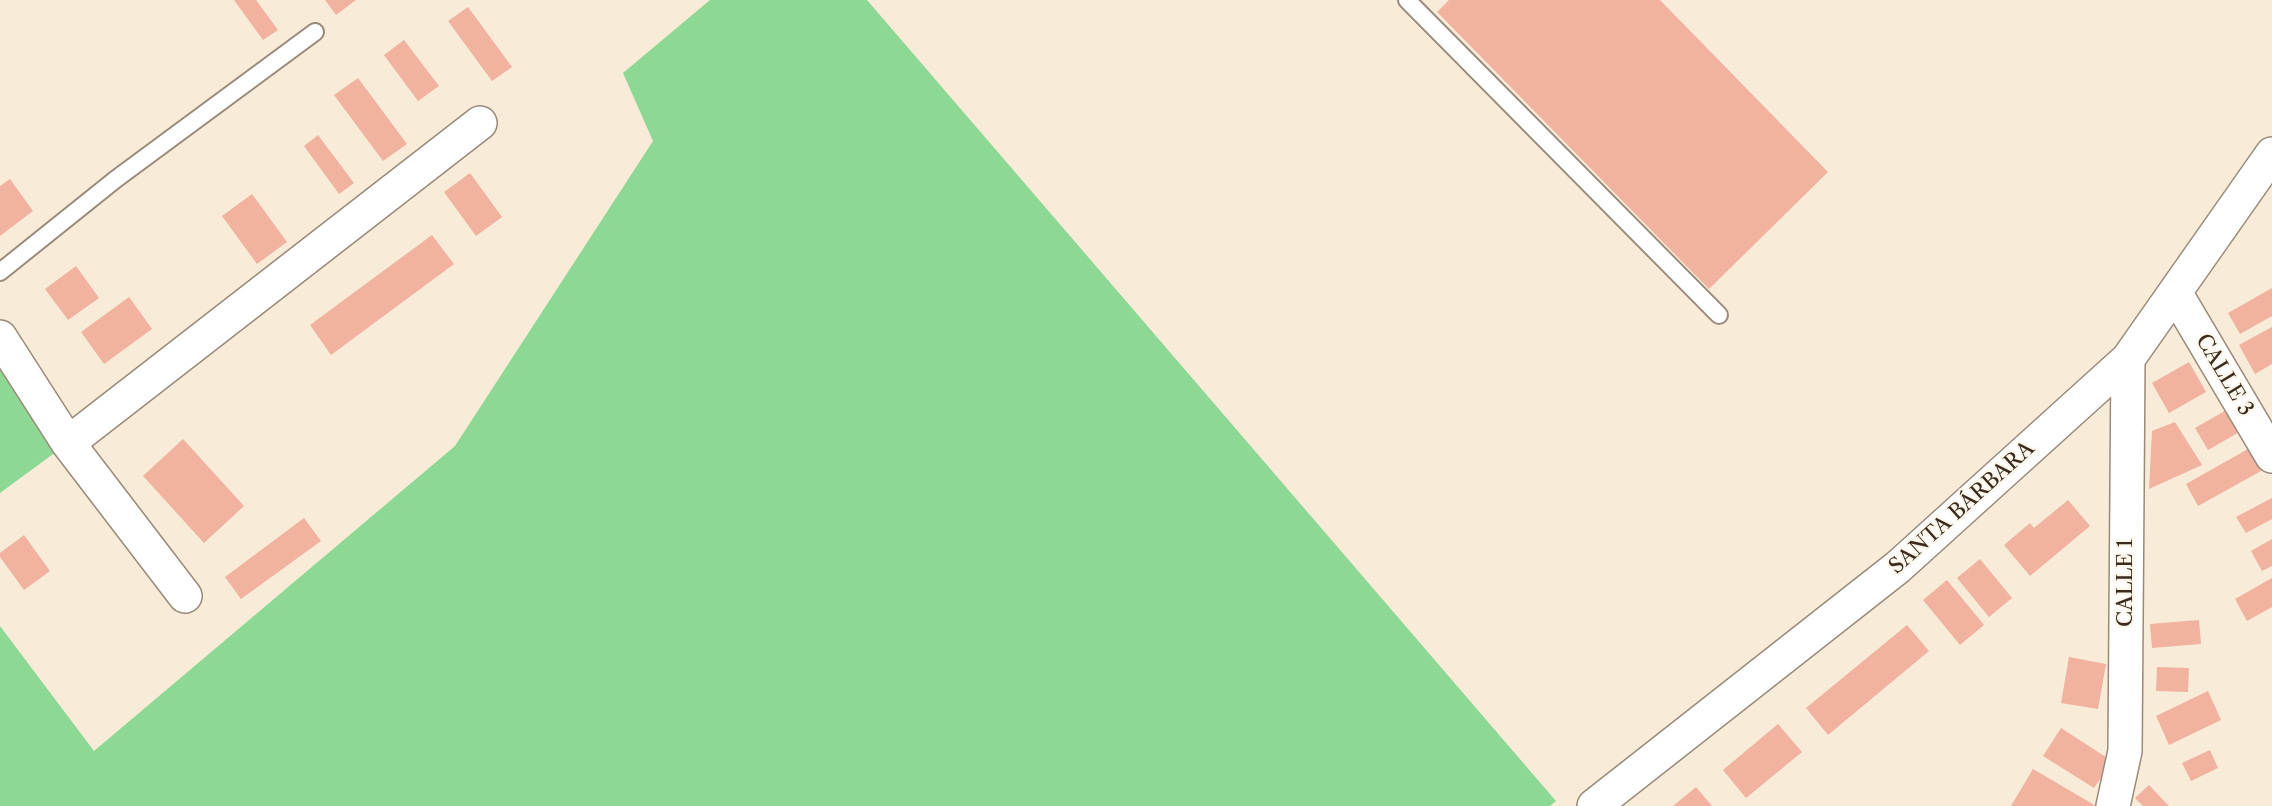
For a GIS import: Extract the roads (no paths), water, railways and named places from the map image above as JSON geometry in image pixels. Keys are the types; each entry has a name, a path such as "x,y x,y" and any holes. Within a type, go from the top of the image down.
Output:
{"street":[{"path":"68,443 480,123"},
{"name":"SANTA BÁRBARA","path":"1594,806 1898,567 2128,359 2176,294 2272,154"},
{"name":"CALLE 3","path":"2176,294 2272,456"},
{"path":"0,337 68,443 185,596"},
{"name":"CALLE 1","path":"2113,806 2125,751 2128,359"}],"lane":[{"path":"1407,0 1719,315"},
{"path":"0,272 116,179 315,32"}]}
